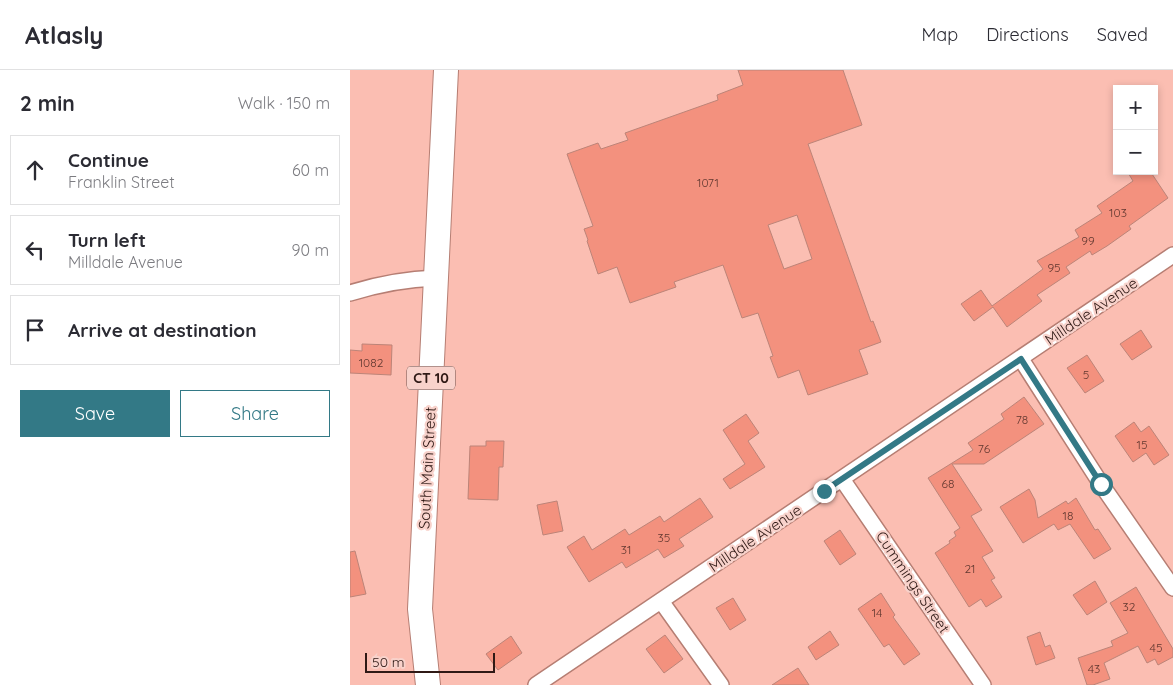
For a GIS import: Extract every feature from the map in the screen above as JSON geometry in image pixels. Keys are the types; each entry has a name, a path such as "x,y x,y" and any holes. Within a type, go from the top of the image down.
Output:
{"highway":[{"name":"South Main Street","path":"428,685 420,608 446,70"}],"street":[{"name":"Milldale Avenue","path":"536,685 1173,255"},
{"path":"350,293 372,286 403,280 436,278"},
{"path":"1021,359 1101,484 1173,588"},
{"name":"Cummings Street","path":"842,479 983,685"},
{"path":"661,602 721,685"}],"building":[{"path":"738,70 843,70 862,125 808,144 871,322 873,321 881,342 859,350 868,374 808,395 799,370 778,378 770,357 773,356 758,313 742,318 723,265 674,282 676,287 630,303 617,267 598,274 584,229 593,226 567,154 598,143 601,149 628,140 625,133 718,100 717,95 743,85","holes":["797,215 812,259 784,269 768,225"]},
{"path":"1129,175 1153,175 1168,198 1129,226 1131,229 1107,246 1092,255 1090,251 1066,267 1070,273 1037,295 1042,301 1007,327 993,307 974,321 961,304 981,290 992,306 1043,269 1037,261 1079,237 1075,230 1102,213 1097,206 1133,181"},
{"path":"1141,330 1152,347 1132,360 1120,344"},
{"path":"362,344 392,345 391,375 350,373 350,350 362,351"},
{"path":"1087,355 1104,381 1085,393 1067,368"},
{"path":"1024,397 1044,424 984,464 952,464 982,510 971,516 993,551 982,557 995,578 991,580 1002,597 986,607 981,599 969,607 935,553 950,543 949,541 956,536 954,532 960,528 928,478 973,450 968,443 1004,419 1001,414"},
{"path":"746,414 759,433 748,441 765,467 730,489 723,479 745,464 723,430"},
{"path":"1134,422 1141,432 1149,426 1169,455 1154,465 1146,453 1133,462 1115,436"},
{"path":"486,441 504,441 503,467 499,467 498,500 468,499 470,446 486,446"},
{"path":"1029,489 1035,500 1038,518 1066,501 1068,504 1076,498 1095,530 1098,529 1111,549 1094,559 1070,524 1058,530 1054,524 1023,543 1000,507"},
{"path":"700,498 713,517 679,539 684,546 664,558 658,549 626,568 622,562 589,582 567,547 584,536 592,550 625,529 629,535 660,516 664,522"},
{"path":"557,501 563,531 543,535 537,505"},
{"path":"840,530 856,554 840,565 824,541"},
{"path":"355,551 366,594 350,597 350,552"},
{"path":"1095,581 1107,602 1087,615 1073,595"},
{"path":"1136,587 1173,649 1173,657 1158,665 1155,659 1147,663 1138,646 1104,663 1110,679 1093,685 1087,685 1078,658 1113,646 1111,641 1128,633 1110,603"},
{"path":"881,593 895,615 893,617 920,654 904,665 889,644 884,647 858,609"},
{"path":"733,598 746,620 730,630 716,608"},
{"path":"830,631 839,645 816,660 808,647"},
{"path":"1040,632 1045,647 1050,645 1055,658 1036,665 1027,637"},
{"path":"665,635 683,659 664,673 646,649"},
{"path":"511,636 522,653 498,670 486,654"},
{"path":"798,668 809,685 772,685"}],"route":[{"path":"824,491 1021,359 1101,484"}]}
